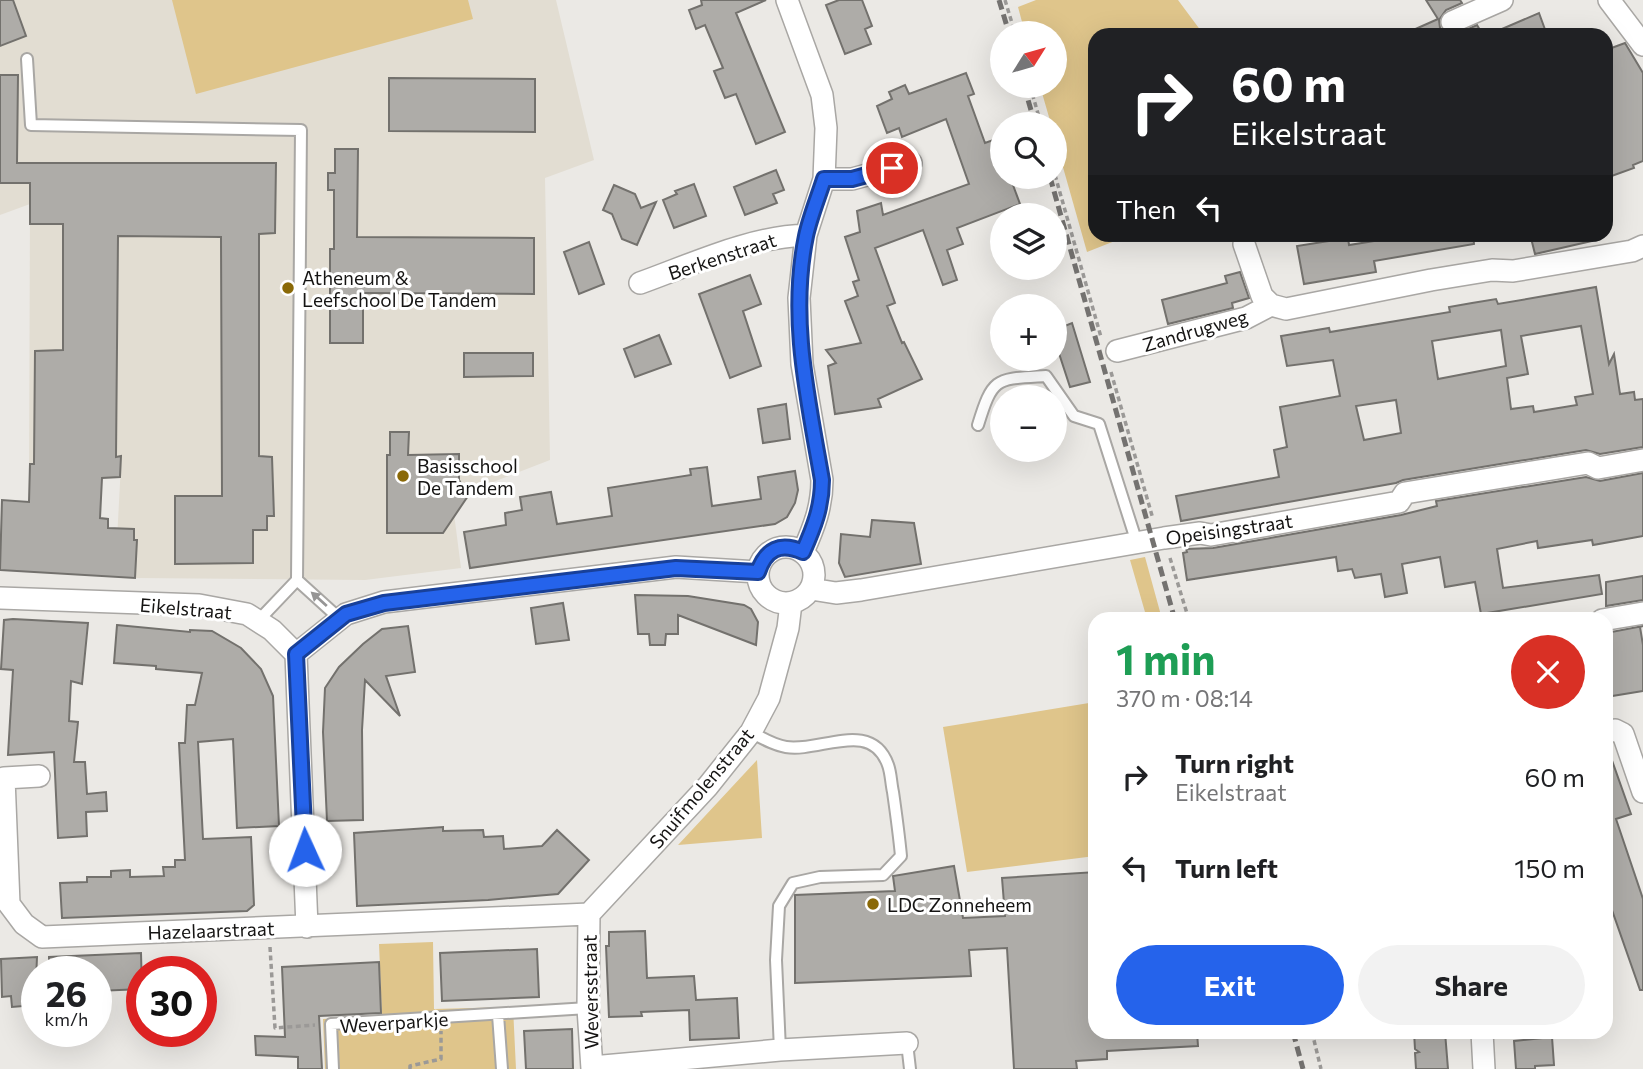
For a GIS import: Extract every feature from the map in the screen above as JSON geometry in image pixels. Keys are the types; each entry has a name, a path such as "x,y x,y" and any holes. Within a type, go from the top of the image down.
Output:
{"street":[{"name":"Berkenstraat","path":"787,0 822,95 826,128 824,179 806,235 799,298 802,364 822,480 822,499 816,524 803,552"},
{"path":"1452,22 1503,0"},
{"path":"1609,0 1643,45"},
{"path":"824,179 852,179 911,163"},
{"name":"Berkenstraat","path":"640,283 752,244 782,236 806,235"},
{"path":"1244,244 1262,296 1271,305 1286,309 1431,280 1492,270 1513,271 1632,251 1643,246"},
{"name":"Zandrugweg","path":"1118,351 1246,318 1271,305"},
{"name":"Opeisingstraat","path":"811,589 836,593 861,590 1164,538 1200,533 1211,535 1398,502 1405,493 1588,463 1598,468 1643,460"},
{"path":"779,547 791,547 803,552 812,562 815,579 811,589 803,598 791,603 780,603 767,596 760,585 758,572 768,553 779,547"},
{"path":"307,927 296,654 340,618 384,603 676,568 758,572"},
{"name":"Eikelstraat","path":"0,598 199,605 247,614 272,630 296,654"},
{"name":"Snuifmolenstraat","path":"589,914 708,786 751,732 769,698 788,628 791,603"},
{"path":"1613,618 1643,613"},
{"path":"1624,731 1643,792"},
{"name":"Hazelaarstraat","path":"39,776 4,778 9,904 24,924 42,937 589,914"},
{"name":"Weversstraat","path":"589,914 588,1008 592,1068"},
{"path":"1482,1039 1484,1069"},
{"path":"592,1068 780,1050 907,1043"}],"lane":[{"path":"27,59 31,125 301,130 297,580 258,621"},
{"path":"978,425 988,394 1005,379 1046,376 1074,416 1100,424 1137,543"},
{"path":"297,580 340,618"},
{"path":"751,732 771,743 788,748 813,746 841,739 863,740 878,749 888,765 901,856 883,875 820,877 793,883 779,906 776,960 780,1050"},
{"name":"Weverparkje","path":"333,1069 331,1024 588,1008"},
{"path":"498,1015 502,1069"},
{"path":"907,1043 910,1069"}],"path":[{"path":"1005,0 1011,21"},
{"path":"1164,538 1187,612"},
{"path":"269,928 275,1028 331,1024"},
{"path":"411,1069 410,1066 441,1059 440,1018"},
{"path":"1314,1039 1321,1069"}],"shaded area":[{"name":"Atheneum & Leefschool De Tandem","path":"0,0 556,0 594,160 545,178 550,460 452,498 461,568 365,580 135,578 137,540 117,540 121,464 29,490 30,204 0,215"},
{"path":"172,0 468,0 473,19 196,94"},
{"path":"1036,0 1178,0 1199,28 1088,28 1088,242 1112,242 1087,252 1067,181 1067,112 1048,112 1043,98 1068,98 1068,21 1022,21 1018,7"},
{"path":"1145,557 1160,612 1145,612 1130,560"},
{"path":"1088,703 1088,857 967,872 943,727"},
{"path":"757,760 762,838 678,845"},
{"path":"433,942 434,1009 513,1007 516,1069 325,1069 323,1019 382,1016 379,944"}],"building":[{"path":"0,0 13,0 26,36 0,46"},
{"path":"701,0 766,0 736,13 785,132 756,144 736,94 725,98 714,71 723,68 705,25 696,29 689,10 702,5"},
{"path":"839,0 862,0 872,26 865,29 871,44 845,54 826,5"},
{"path":"1426,0 1460,0 1462,3 1446,10 1439,20 1440,28 1418,28 1438,19"},
{"path":"1539,13 1544,28 1504,28"},
{"path":"1625,43 1643,73 1643,161 1633,165 1634,168 1613,176 1613,47"},
{"path":"966,73 974,94 968,96 985,143 990,141 990,189 1014,189 1020,203 990,203 990,215 957,228 963,244 947,250 957,280 943,285 923,230 875,248 895,303 887,306 902,343 904,342 922,379 878,399 881,407 835,414 828,366 836,363 826,350 861,343 845,301 858,296 853,282 859,280 845,237 860,232 857,211 881,203 883,215 969,184 946,119 902,137 899,128 887,133 877,106 892,99 889,92 905,85 909,94"},
{"path":"0,75 18,75 17,163 276,163 275,233 259,234 259,456 272,457 274,516 267,516 267,530 253,530 253,563 175,564 175,496 222,496 221,237 118,236 116,457 121,456 120,477 102,478 100,518 108,519 108,528 134,529 134,540 137,540 135,578 0,570 2,500 29,502 30,464 34,464 35,351 63,350 63,224 30,224 30,183 0,183"},
{"path":"389,78 535,79 535,132 389,131"},
{"path":"335,149 358,149 357,237 534,238 534,294 363,293 363,343 330,343 330,249 334,249 334,190 328,190 328,173 335,173"},
{"path":"776,170 784,190 773,194 777,203 745,215 734,187"},
{"path":"694,184 706,216 674,228 663,200 677,194 675,191"},
{"path":"614,185 635,194 641,208 656,202 637,245 622,239 612,214 603,210"},
{"path":"589,242 604,284 579,294 564,252"},
{"path":"1322,242 1349,242 1349,245 1368,242 1474,244 1374,261 1376,272 1304,284 1297,246"},
{"path":"1532,242 1588,242 1535,254"},
{"path":"1240,272 1249,298 1232,303 1233,308 1168,324 1162,300 1227,283 1225,276"},
{"path":"750,275 761,304 743,311 761,366 730,378 699,294"},
{"path":"1596,287 1609,364 1614,354 1620,394 1634,392 1635,400 1643,399 1643,447 1600,454 1586,450 1181,521 1176,496 1279,477 1274,450 1287,447 1280,407 1340,396 1333,360 1287,366 1281,336 1329,328 1330,332 1450,312 1449,307 1496,299 1498,304","holes":["1581,326 1593,394 1575,397 1577,405 1534,412 1533,406 1511,409 1507,378 1528,374 1521,336","1501,330 1506,366 1438,379 1432,341","1396,400 1401,433 1364,440 1356,406"]},
{"path":"1072,323 1090,382 1070,387 1065,371 1067,371 1067,325"},
{"path":"659,335 671,364 635,377 624,349"},
{"path":"464,353 533,353 533,376 464,377"},
{"path":"786,404 790,439 763,443 758,409"},
{"path":"390,432 409,432 408,455 459,454 459,480 468,496 443,533 387,533 387,455 390,455"},
{"path":"707,467 712,506 761,499 758,477 795,471 798,490 795,503 787,517 775,524 470,568 464,532 506,525 505,513 522,510 520,497 551,492 557,524 612,516 608,488 691,475 690,469"},
{"path":"1643,473 1643,536 1593,545 1592,540 1538,548 1537,541 1497,549 1503,588 1599,575 1602,594 1481,612 1475,582 1445,587 1440,557 1402,564 1407,593 1385,597 1381,574 1355,578 1352,569 1338,571 1336,557 1187,580 1183,553 1187,552 1186,549 1213,548 1401,515 1437,506 1436,501 1586,477 1600,481"},
{"path":"872,520 914,523 921,564 845,577 839,563 841,534 870,537"},
{"path":"1643,576 1643,600 1606,606 1606,582"},
{"path":"635,595 688,596 744,605 751,609 758,622 756,645 678,615 678,634 666,634 665,645 650,645 649,634 638,634"},
{"path":"563,603 569,640 536,644 531,608"},
{"path":"4,620 88,623 82,684 71,681 69,721 78,722 74,762 85,762 87,794 106,792 107,811 86,812 87,836 58,838 54,752 8,755 13,670 1,669"},
{"path":"117,625 190,632 212,631 241,648 261,669 273,696 279,826 237,828 233,739 198,742 203,839 251,837 254,905 247,911 62,918 60,883 87,882 87,877 111,877 111,871 130,870 130,877 164,876 163,867 175,867 175,860 185,860 179,743 185,743 187,705 195,705 202,673 114,663"},
{"path":"408,626 415,672 386,676 400,716 365,680 362,730 363,820 327,821 323,732 325,688 339,667 382,629"},
{"path":"1643,626 1640,627 1643,645 1643,691 1613,696 1613,632"},
{"path":"1613,763 1631,814 1616,819 1643,899 1643,990 1640,990 1613,913"},
{"path":"443,827 443,831 483,830 484,837 503,836 504,849 542,846 557,830 589,860 558,894 357,906 354,833"},
{"path":"954,866 963,918 1005,916 1002,878 1088,873 1088,1039 1198,1039 1198,1046 1107,1051 1107,1059 1076,1061 1077,1069 1014,1069 1007,948 969,950 971,976 795,983 795,895 895,891 893,876"},
{"path":"645,931 647,978 694,976 696,1000 737,998 739,1038 690,1040 689,1010 641,1012 642,1016 609,1017 606,946 609,946 609,932"},
{"path":"537,949 539,997 442,1001 440,953"},
{"path":"141,953 141,956 126,956 126,990 112,990 112,956 72,956"},
{"path":"21,958 21,1006 12,1007 11,996 2,997 1,959"},
{"path":"379,962 381,1013 319,1016 322,1069 298,1069 298,1057 256,1055 255,1036 285,1037 282,967"},
{"path":"572,1029 573,1069 526,1069 524,1031"},
{"path":"1414,1039 1446,1039 1448,1069 1416,1069 1415,1053 1419,1052 1415,1049"},
{"path":"1552,1039 1554,1065 1516,1069 1514,1041"}],"railway":[{"path":"999,0 1005,21"},
{"path":"1027,98 1032,112"},
{"path":"1053,189 1173,612"},
{"path":"1295,1039 1303,1069"}],"place":[{"name":"Atheneum & Leefschool De Tandem","path":"288,288"},
{"name":"Basisschool De Tandem","path":"403,476"},
{"name":"LDC Zonneheem","path":"873,904"}],"route":[{"path":"305,850 296,654 346,614 384,603 676,568 758,572 768,553 779,547 791,547 803,552 816,524 822,499 822,480 802,364 799,298 806,235 824,179 852,179 892,168"}]}
